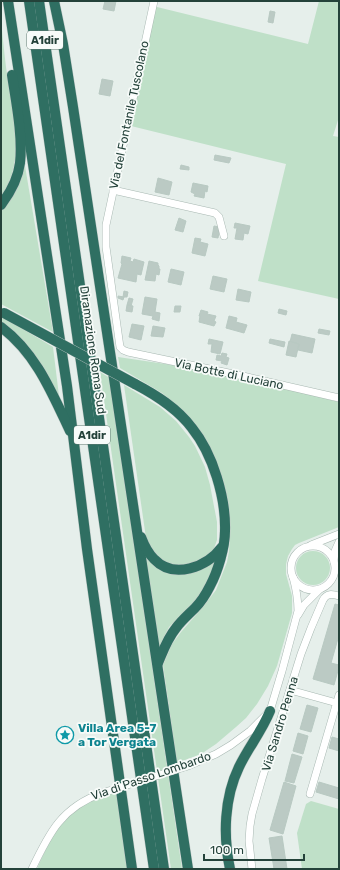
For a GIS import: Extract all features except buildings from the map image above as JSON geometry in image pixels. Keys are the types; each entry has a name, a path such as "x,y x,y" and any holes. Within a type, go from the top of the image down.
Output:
{"highway":[{"path":"1,205 14,184 19,169 20,154 19,129 8,40 7,1"},
{"path":"7,1 62,352 87,549 132,869"},
{"name":"Diramazione Roma Sud","path":"29,1 154,869"},
{"name":"Diramazione Roma Sud","path":"39,1 164,869"},
{"path":"54,1 63,44 73,107 188,869"},
{"path":"2,312 160,398 176,411 192,428 204,446 214,468 221,494 226,529 217,572 207,592 198,605 171,634 157,665"},
{"path":"1,327 19,342 35,364 74,438"},
{"path":"135,518 142,541 150,555 156,561 178,570 187,569 201,564 216,555 223,546"},
{"path":"230,869 225,832 231,788 238,768 263,728 270,711"}],"street":[{"name":"Via del Fontanile Tuscolano","path":"106,229 154,1"},
{"path":"113,190 215,213 219,217 224,236"},
{"name":"Via Botte di Luciano","path":"106,229 106,247 120,345 124,351 339,398"},
{"path":"339,534 302,548 296,553 292,559 291,570 297,584 310,590 321,588 335,580 335,551 339,542"},
{"path":"309,546 323,548 329,553 334,562"},
{"name":"Via di Passo Lombardo","path":"32,869 49,835 63,816 83,801 102,793 188,766 216,754 254,728 270,711 298,610 296,588 293,577"},
{"name":"Via di Passo Lombardo","path":"296,621 304,605 321,588"},
{"name":"Via Sandro Penna","path":"252,869 249,844 251,818 290,690 309,632 322,600 329,594 339,596"},
{"path":"290,690 336,703"},
{"path":"310,794 339,695"}],"green space":[{"path":"319,1 339,1 339,117 333,136 339,137 339,299 258,281 286,164 127,125 153,6 308,44"},
{"path":"1,15 6,67 16,133 16,150 14,166 9,182 1,196"},
{"path":"24,160 53,332 1,304 1,208"},
{"path":"1,316 53,347 59,396 11,330 1,322"},
{"path":"118,357 179,366 258,382 339,402 339,527 295,545 288,556 286,574 292,596 292,613 277,666 268,686 246,718 216,744 201,754 177,763 163,665 172,644 216,590 227,562 229,551 230,536 228,522 221,487 189,418 177,405 162,393 120,368"},
{"path":"100,372 110,378 182,869 171,869"},
{"path":"124,385 160,407 176,421 195,446 205,467 217,522 217,540 213,551 195,565 172,565 156,557 146,538"},
{"path":"310,551 316,551 325,556 329,562 329,574 325,580 316,585 310,585 301,580 296,571 296,565 301,556"},
{"path":"146,556 192,573 206,567 214,561 212,572 208,581 196,600 169,627 159,647 158,646"},
{"path":"117,792 128,869 37,869 50,841 61,824 68,817 84,804"},
{"path":"311,801 339,809 339,869 302,869 297,833 306,804"}],"place":[{"name":"Villa Area 5-7 a Tor Vergata","path":"65,735"}]}
